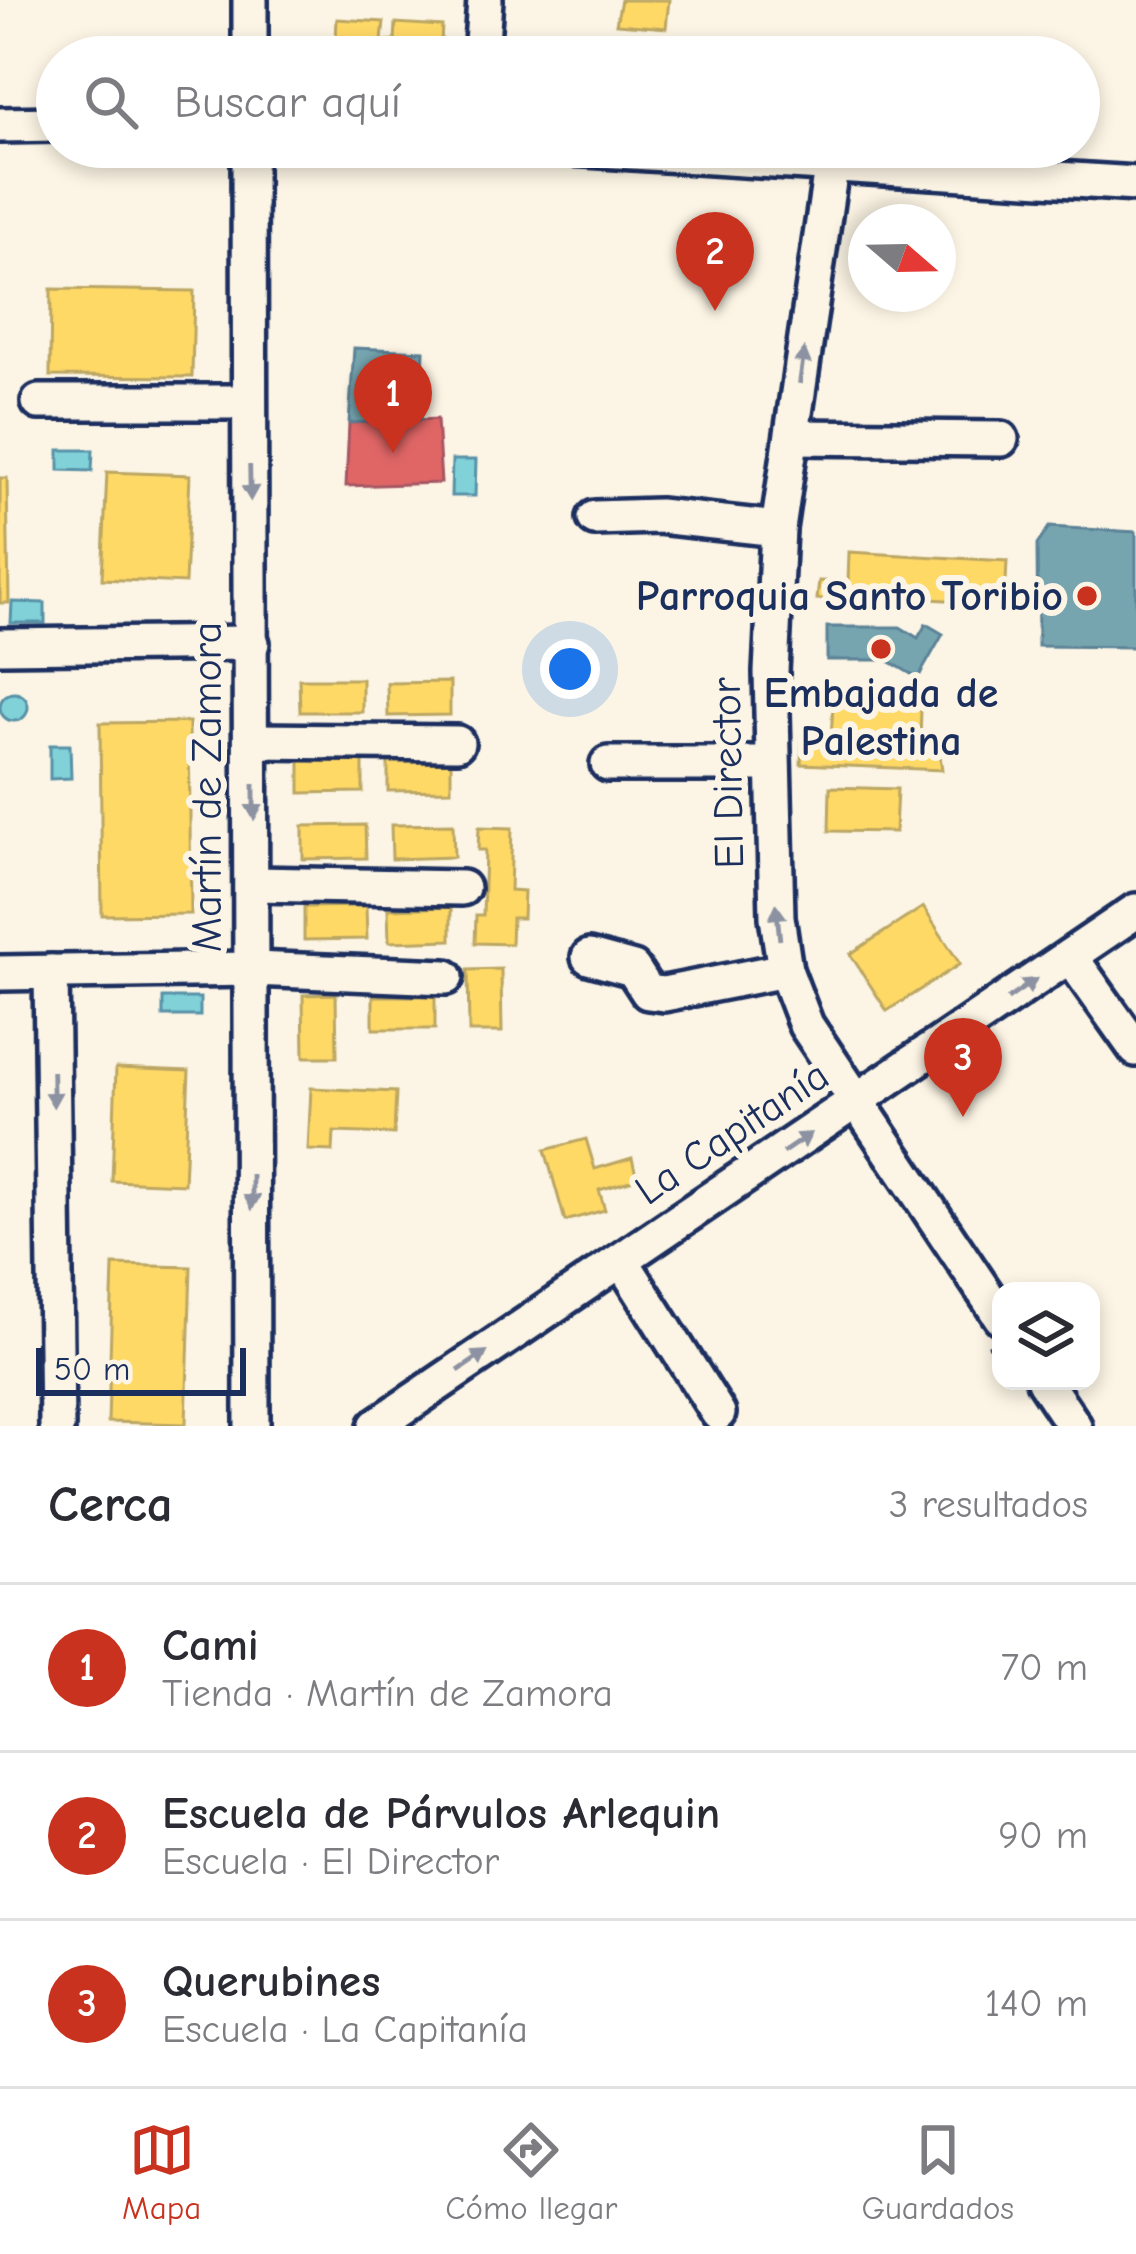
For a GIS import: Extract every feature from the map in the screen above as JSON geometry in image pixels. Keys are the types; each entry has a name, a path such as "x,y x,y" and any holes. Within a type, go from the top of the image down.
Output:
{"street":[{"path":"250,0 250,36"},
{"path":"482,36 485,0"},
{"path":"0,125 36,124"},
{"name":"Martín de Zamora","path":"249,168 254,741 252,1426"},
{"path":"831,168 1136,184"},
{"name":"El Director","path":"831,168 778,529 770,764 776,917 785,970 806,1025 992,1304"},
{"path":"39,402 249,402"},
{"path":"792,437 1001,439"},
{"path":"596,518 659,515 778,529"},
{"path":"0,646 252,643"},
{"path":"254,741 457,742"},
{"path":"608,764 770,764"},
{"path":"254,884 462,888"},
{"name":"La Capitanía","path":"376,1426 1136,911"},
{"path":"589,956 633,969 648,992 664,994 785,970"},
{"path":"1070,956 1136,1049"},
{"path":"0,973 253,969 446,976"},
{"path":"51,972 57,1426"},
{"path":"622,1261 718,1413"},
{"path":"1050,1390 1074,1426"}],"water":[{"path":"59,450 93,450 92,471 59,470"},
{"path":"452,460 476,460 475,496 451,496"},
{"path":"12,602 45,603 45,623 11,623"},
{"path":"14,693 24,697 28,707 24,717 14,721 4,717 0,707 4,697"},
{"path":"50,745 70,745 71,778 50,779"},
{"path":"163,998 200,998 200,1016 163,1016"}],"building: Viviendas":[{"path":"621,0 669,0 666,28 616,24"},
{"path":"337,19 384,22 383,36 336,36"},
{"path":"396,23 442,26 441,36 395,36"},
{"path":"51,289 194,291 192,377 50,376"},
{"path":"107,472 190,475 185,583 102,579"},
{"path":"0,478 7,478 9,603 0,603"},
{"path":"849,552 1007,561 1005,604 930,599 917,591 890,590 889,603 817,599 819,581 848,582"},
{"path":"299,679 362,679 362,712 300,712"},
{"path":"450,682 450,715 388,716 387,683"},
{"path":"833,705 921,709 920,741 938,741 942,770 801,764 802,736 831,737"},
{"path":"189,722 191,914 102,915 100,723"},
{"path":"451,757 451,790 388,791 388,758"},
{"path":"363,759 363,792 300,793 300,760"},
{"path":"830,787 897,789 895,832 829,831"},
{"path":"453,824 454,857 392,859 391,825"},
{"path":"365,825 366,858 303,859 303,826"},
{"path":"479,827 512,828 510,890 524,891 523,918 512,918 511,944 475,943 476,915 483,915 485,850 478,850"},
{"path":"366,906 367,939 304,940 304,907"},
{"path":"451,907 451,940 389,942 388,909"},
{"path":"923,907 960,964 887,1011 850,954"},
{"path":"501,969 502,1032 469,1032 468,970"},
{"path":"336,994 337,1057 304,1057 303,995"},
{"path":"373,996 435,996 435,1029 373,1029"},
{"path":"116,1068 189,1071 184,1184 112,1181"},
{"path":"311,1088 396,1092 394,1134 334,1132 333,1151 308,1150"},
{"path":"586,1139 595,1169 632,1158 637,1179 599,1190 605,1210 565,1221 545,1150"},
{"path":"113,1265 191,1267 186,1424 108,1422"}],"building: Comercios":[{"path":"437,419 441,483 346,486 349,423"}],"building: Público":[{"path":"354,348 424,351 421,419 349,423"},
{"name":"Parroquia Santo Toribio","path":"1049,527 1136,532 1136,647 1038,646 1037,545"},
{"name":"Embajada de Palestina","path":"926,624 943,634 918,678 887,660 827,660 827,627 900,627 918,638"}],"place":[{"name":"Escuela de Párvulos Arlequin","path":"715,311"},
{"name":"Cami","path":"393,453"},
{"name":"Parroquia Santo Toribio","path":"1087,596"},
{"name":"Embajada de Palestina","path":"881,649"},
{"name":"Querubines","path":"963,1117"}]}
